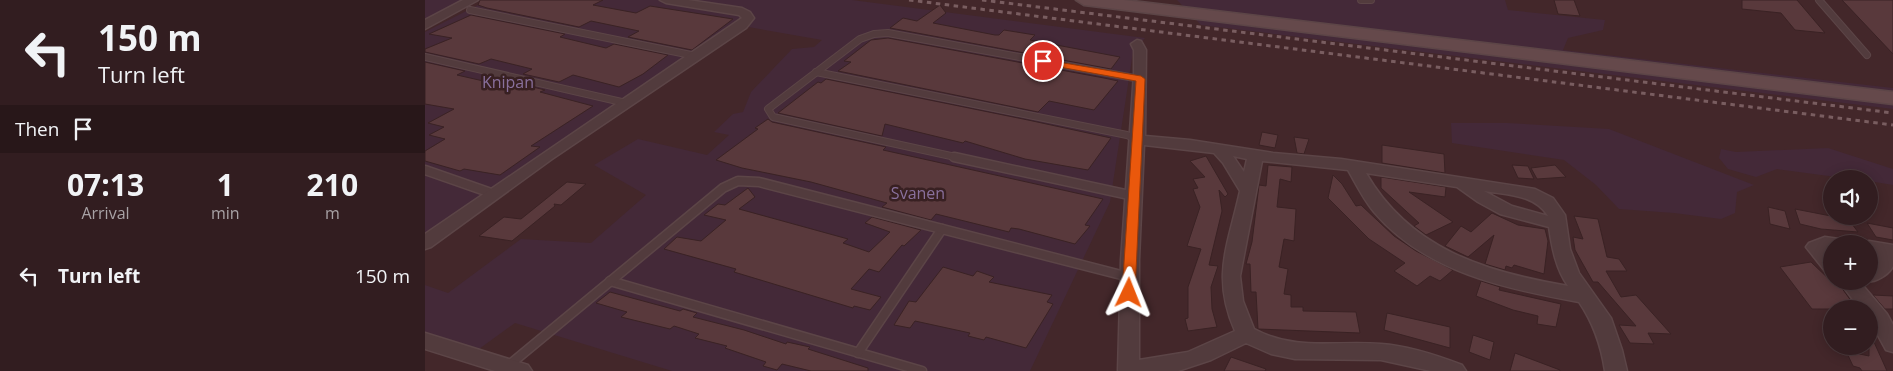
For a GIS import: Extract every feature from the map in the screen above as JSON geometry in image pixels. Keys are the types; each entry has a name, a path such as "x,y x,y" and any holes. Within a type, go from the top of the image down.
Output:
{"main road":[{"path":"1084,0 1893,98"}],"street":[{"path":"425,243 742,25 748,16 742,12 666,0"},
{"path":"425,24 471,5"},
{"path":"1137,44 1140,50 1141,79 1129,277 1129,370 1157,368 1182,363 1211,352 1246,334"},
{"path":"1137,140 1218,148 1256,155 1354,166 1529,193 1547,202 1556,215 1561,249 1570,275 1601,318 1612,350 1616,371"},
{"path":"1218,148 1229,161 1247,190"},
{"path":"1256,155 1229,278 1231,297 1246,334 1269,347 1291,352 1382,352 1455,371"},
{"path":"1354,166 1381,208 1422,243 1456,262 1492,276 1529,287 1585,296"},
{"path":"1461,182 1495,207 1518,215 1558,223"},
{"path":"1823,244 1815,247 1823,256"},
{"path":"1878,249 1891,251 1885,265 1878,270"},
{"path":"1856,290 1880,319 1893,344"},
{"path":"425,341 513,369"}],"lane":[{"path":"1361,0 1371,0"},
{"path":"1819,0 1867,56"},
{"path":"471,5 696,56"},
{"path":"1134,196 773,117 768,109 860,39 874,34 888,33 1141,79"},
{"path":"425,57 626,103"},
{"path":"815,72 1127,135 1137,140"},
{"path":"425,170 494,194"},
{"path":"513,369 610,281 723,188 738,181 759,182 1129,277"},
{"path":"858,353 942,229"},
{"path":"610,281 922,371"}],"green space":[{"path":"425,0 462,0 425,19"},
{"name":"Svanen","path":"488,0 852,0 1145,38 1133,52 1110,202 1030,371 672,371 515,323 479,349 425,333 425,285 448,293 521,239 591,243 646,195 594,165 638,139 707,155 729,135 714,132 733,114 743,112 751,92 792,49 814,47 822,40 737,25 425,241 425,32"},
{"path":"1177,0 1505,0 1508,10 1605,20 1603,30 1568,38 1563,50 1893,88 1893,109 1201,25"},
{"path":"1451,123 1507,123 1609,129 1754,185 1737,192 1735,213 1721,219 1619,209 1596,185 1564,160 1452,143"},
{"path":"1828,148 1893,169 1893,185 1878,182 1878,170 1823,170 1823,175 1777,169 1756,177 1728,169 1719,158 1721,149 1736,152"}],"building":[{"path":"480,0 603,0 593,5 636,13 650,6 733,19 692,50 628,37 639,31 591,21 579,27 487,8 478,5"},
{"path":"1554,0 1574,0 1580,16 1558,14"},
{"path":"1742,0 1797,0 1825,33 1795,30 1781,13 1742,9"},
{"path":"1842,0 1893,0 1893,54"},
{"path":"940,5 946,13 933,23 995,35 999,35 1004,30 1035,35 1030,40 1120,57 1111,69 890,28 903,18 917,21"},
{"path":"471,15 565,34 560,37 606,48 614,44 668,55 643,74 619,87 573,75 559,82 523,74 532,69 491,59 479,64 425,52 425,49 452,38 429,34"},
{"path":"888,38 1118,81 1094,110 1049,101 1038,112 838,71 851,62 844,61 871,40"},
{"path":"425,62 465,71 457,75 501,85 509,81 545,90 540,92 593,106 531,146 540,147 500,175 464,169 460,171 425,161 425,151 445,139 429,135 444,127 428,123 454,109 425,104"},
{"path":"826,79 1111,138 1088,170 1025,159 965,141 963,143 885,124 882,136 778,113 818,82 821,83"},
{"path":"768,119 772,122 886,147 883,150 1103,199 1085,225 1090,226 1075,244 1019,229 1011,228 1009,232 936,214 931,220 882,207 887,203 811,182 742,168 716,160 758,129 755,128"},
{"path":"1262,132 1278,135 1275,148 1259,145"},
{"path":"1294,137 1309,139 1304,154 1297,153"},
{"path":"1382,145 1444,154 1445,173 1382,163"},
{"path":"1206,156 1228,194 1225,197 1219,190 1222,211 1209,265 1218,266 1211,287 1212,309 1217,327 1188,331 1185,319 1188,318 1188,287 1201,249 1187,246 1200,207 1193,189 1198,188 1193,179 1205,177 1190,161"},
{"path":"1268,165 1292,167 1291,182 1280,179 1277,207 1296,209 1294,241 1284,239 1279,267 1288,269 1284,294 1291,295 1291,307 1303,307 1303,311 1356,312 1360,333 1258,329 1256,292 1251,292 1250,264 1246,264 1252,242 1259,185 1266,186"},
{"path":"1512,165 1528,166 1534,179 1518,178"},
{"path":"1555,165 1566,177 1537,179 1531,168"},
{"path":"1333,175 1342,184 1356,206 1361,205 1394,236 1416,251 1453,270 1440,281 1430,276 1417,286 1394,271 1405,263 1369,239 1328,198"},
{"path":"1381,177 1446,187 1445,197 1409,192 1453,222 1426,235 1414,226 1419,223 1381,188"},
{"path":"567,182 586,184 561,205 554,204 555,206 512,241 479,236 504,217 521,219"},
{"path":"748,188 755,197 739,209 848,239 843,243 869,252 890,232 865,223 872,217 921,230 904,246 902,245 879,272 869,269 851,289 881,297 870,310 854,306 853,308 734,272 736,269 664,249 677,237 701,241 726,220 704,215 718,204 725,205"},
{"path":"1768,207 1785,211 1790,229 1770,224"},
{"path":"1795,209 1823,214 1823,225 1853,225 1858,232 1821,229 1800,224"},
{"path":"1492,213 1518,225 1545,229 1548,241 1544,274 1514,265 1512,268 1506,266 1505,270 1485,264 1494,235 1468,257 1445,246 1461,226 1471,232"},
{"path":"1574,216 1598,219 1607,257 1619,259 1627,271 1606,271 1621,297 1636,295 1671,334 1648,333 1654,344 1630,343 1619,325 1636,326 1598,282 1593,282 1575,250 1573,237 1583,239"},
{"path":"1868,225 1893,228 1893,240 1875,235"},
{"path":"1811,262 1823,273 1823,290 1843,290 1850,300 1823,300 1823,309 1812,309 1780,267"},
{"path":"943,267 973,276 977,271 994,277 989,282 1052,295 1047,302 1053,304 1026,348 986,337 984,340 968,336 970,333 915,321 910,328 894,325 909,301 916,302"},
{"path":"1481,281 1500,287 1499,290 1561,304 1556,327 1537,324 1538,316 1513,310 1476,296"},
{"path":"610,292 680,311 683,309 697,313 693,317 744,330 786,344 787,342 810,347 808,349 868,368 868,371 811,371 782,364 777,370 763,366 766,362 725,348 727,346 695,338 699,334 674,326 670,329 621,317 627,312 596,303"},
{"path":"1873,295 1893,296 1893,309 1885,309"},
{"path":"1387,313 1450,327 1450,348 1384,330"},
{"path":"1473,335 1494,342 1490,360 1469,352"},
{"path":"1878,351 1887,371 1862,371 1860,368 1853,366 1848,355 1878,355"},
{"path":"1515,353 1560,370 1560,371 1510,371"},
{"path":"1231,357 1266,369 1265,371 1224,371"}],"railway":[{"path":"909,0 1893,125"},
{"path":"982,0 1893,113"}],"route":[{"path":"1043,61 1141,79 1130,248 1129,293"}],"park label":[{"name":"Knipan","path":"508,82"}]}
